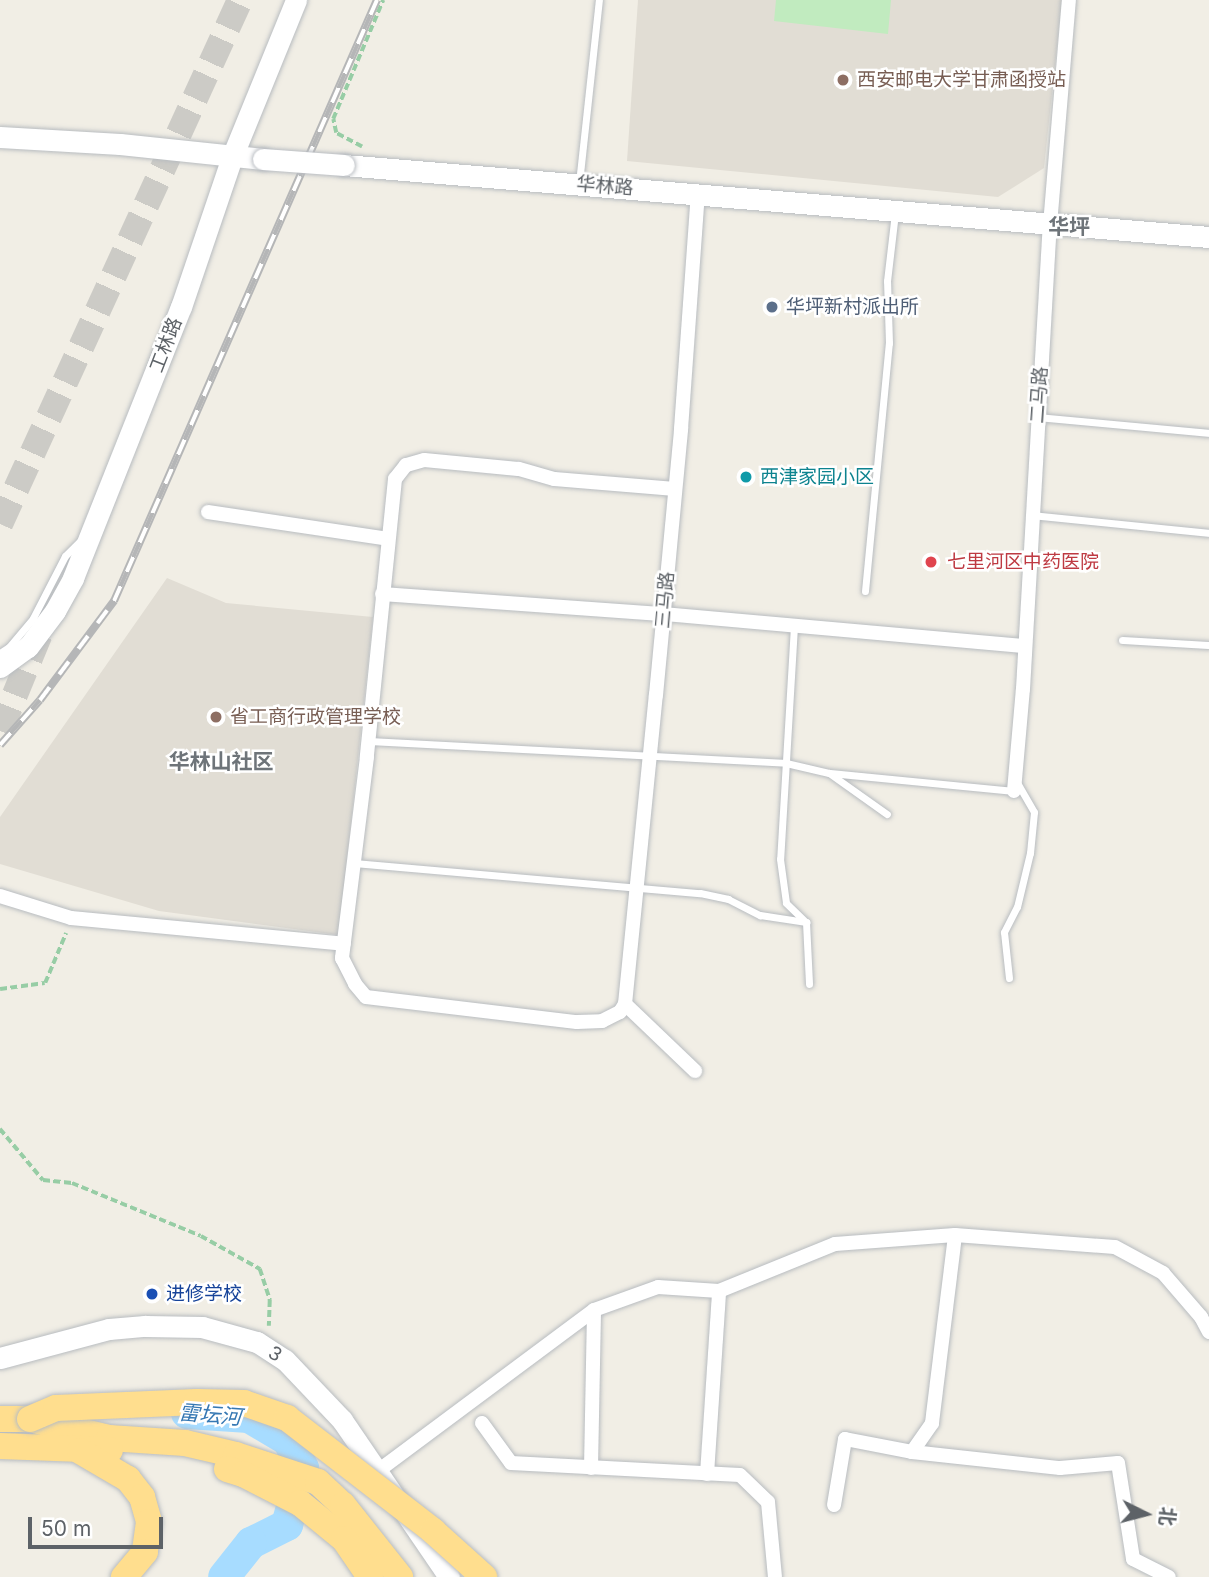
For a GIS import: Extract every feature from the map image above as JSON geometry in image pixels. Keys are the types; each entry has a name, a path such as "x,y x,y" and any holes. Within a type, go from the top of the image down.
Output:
{"highway":[{"path":"30,1419 56,1408 184,1402 244,1403 276,1414 287,1418 356,1470 484,1577"},
{"path":"0,1419 30,1419 109,1438 185,1443 236,1455 318,1482 343,1505 400,1577"},
{"path":"0,1446 170,1452 243,1474 300,1503 344,1539 370,1577"},
{"path":"75,1448 128,1479 142,1497 149,1522 145,1552 124,1577"}],"street":[{"name":"工林路","path":"0,667 28,647 55,611 93,528 181,307 232,157 296,0"},
{"name":"二马路","path":"1014,785 1050,225 1069,0"},
{"name":"华林路","path":"0,137 1209,237"},
{"name":"三马路","path":"625,1004 664,614 698,194"},
{"path":"675,489 554,479 518,468 424,460 406,464 395,479 369,741 342,958 355,984 366,997 577,1022 602,1021 620,1012 625,1004 695,1072"},
{"path":"208,512 388,539"},
{"path":"382,594 664,614 1025,646"},
{"path":"0,896 71,918 344,944"},
{"path":"912,1452 932,1423 955,1235"},
{"path":"378,1471 594,1310 658,1287 719,1292 835,1244 955,1235 1115,1247 1163,1273 1201,1317 1209,1332"},
{"path":"707,1474 719,1292"},
{"path":"591,1468 594,1310"},
{"name":"3","path":"0,1358 109,1329 175,1325 233,1334 269,1350 285,1360 342,1420 449,1577"},
{"path":"482,1423 511,1464 740,1475 768,1502 766,1516 775,1577"},
{"path":"834,1505 845,1439 912,1452 1060,1468 1118,1463 1133,1559 1169,1577"}],"lane":[{"path":"579,184 598,0"},
{"path":"865,591 889,343 887,281 895,212"},
{"path":"1037,417 1209,433"},
{"path":"1031,514 1209,533"},
{"path":"0,653 33,618 65,556 93,528"},
{"path":"794,626 780,859 786,903 806,922 809,984"},
{"path":"1122,640 1209,645"},
{"path":"369,741 786,763 829,773 1014,785 1034,812 1030,853 1017,907 1004,932 1009,978"},
{"path":"829,773 887,814"},
{"path":"354,863 636,890 699,892 728,899 760,915 806,922"}],"path":[{"path":"336,133 333,119 383,0"},
{"path":"0,989 45,983 50,977 71,918"},
{"path":"0,1129 43,1180 72,1183 85,1188 201,1236 260,1269 270,1300 269,1350"}],"shaded area":[{"name":"西安邮电大学甘肃函授站","path":"638,0 1062,0 1044,168 998,197 627,161"},
{"name":"省工商行政管理学校","path":"167,578 226,603 373,617 339,935 159,911 0,864 0,817"}],"green space":[{"path":"776,0 891,0 888,34 774,21"}],"waterway":[{"name":"雷坛河","path":"187,1413 249,1417 288,1440 303,1468 287,1525 251,1543 224,1577"}],"tunnel":[{"path":"0,524 240,0"},
{"path":"0,731 43,626"}],"railway":[{"path":"0,745 40,700 114,601 377,0"}],"place":[{"name":"西安邮电大学甘肃函授站","path":"843,80"},
{"name":"华坪新村派出所","path":"772,307"},
{"name":"西津家园小区","path":"746,477"},
{"name":"七里河区中药医院","path":"931,562"},
{"name":"省工商行政管理学校","path":"216,717"},
{"name":"进修学校","path":"152,1294"}],"district":[{"name":"华坪","path":"1069,227"},
{"name":"华林山社区","path":"221,762"}]}
